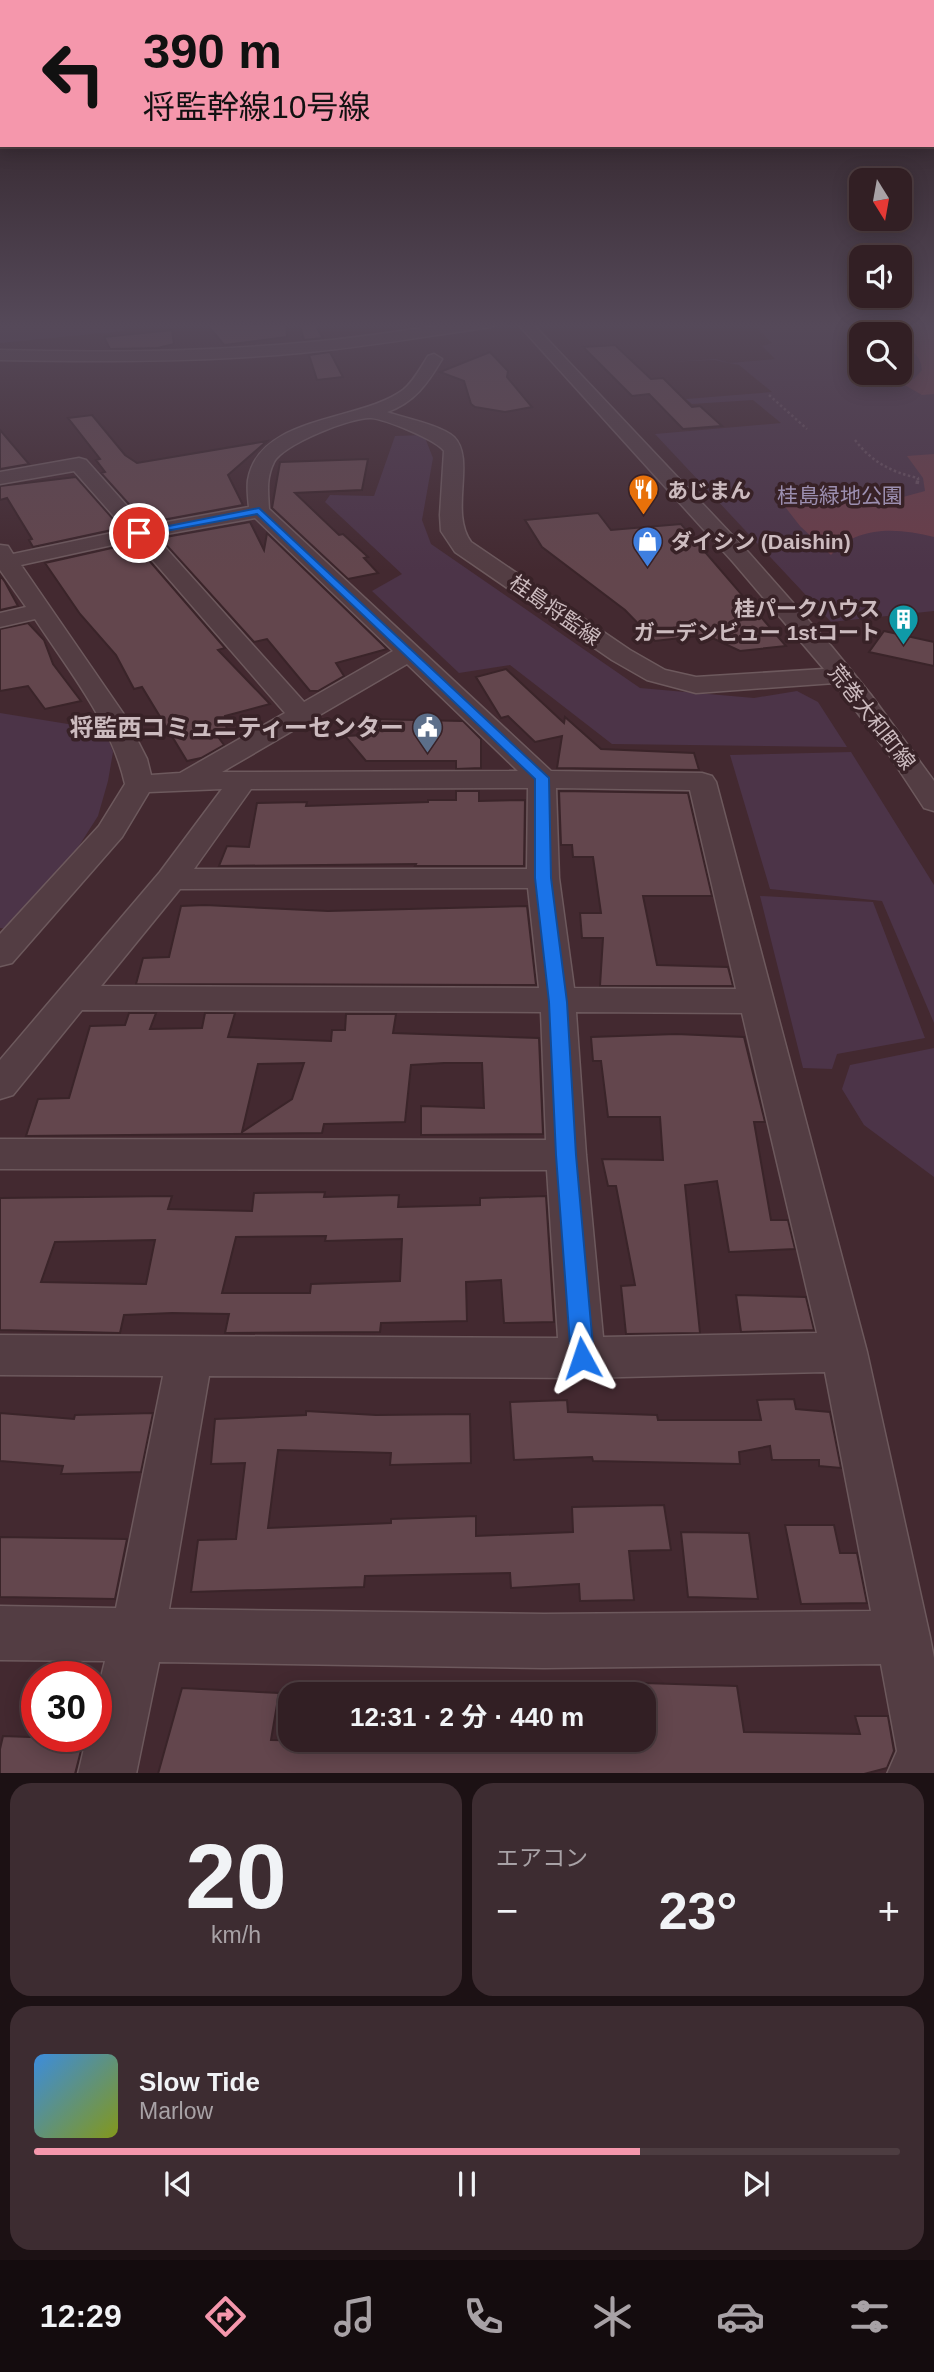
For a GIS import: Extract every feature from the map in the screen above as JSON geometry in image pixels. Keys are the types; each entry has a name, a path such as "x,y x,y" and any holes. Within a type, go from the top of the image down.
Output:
{"street":[{"path":"387,406 311,430 274,449 259,466 259,511 542,778 543,878 558,1002 566,1155 582,1358"},
{"name":"荒巻大和町線","path":"600,406 765,585 900,749 934,802"},
{"name":"桂島将監線","path":"369,412 437,435 447,441 453,451 452,531 463,547 621,655 656,675 696,685 841,676"},
{"path":"0,478 79,464 300,714"},
{"path":"0,955 111,831 139,784 133,759 112,716 2,559 259,511"},
{"path":"0,620 40,611"},
{"path":"190,779 409,652"},
{"path":"139,784 190,779 242,782 542,778 702,782 844,1352 927,1756 916,1773"},
{"path":"0,1085 171,879 242,782"},
{"path":"171,879 543,878"},
{"path":"72,999 758,1001"},
{"path":"0,1154 566,1155"},
{"path":"0,1355 582,1358 844,1352"},
{"path":"107,1773 138,1633 190,1356"},
{"path":"0,1633 544,1641 903,1637"}],"path":[{"path":"780,406 807,429"},
{"path":"855,440 877,465 896,474 918,478 917,484"}],"green space":[{"name":"桂島緑地公園","path":"760,406 934,406 934,611 831,622 655,434 781,423"},
{"path":"424,435 433,458 422,520 431,544 640,688 754,698 797,691 818,702 847,747 612,744 510,665 459,673 372,591 402,574 325,502 330,495 374,496 395,436"},
{"path":"0,713 105,730 113,752 98,816 61,874 9,929 0,928"},
{"path":"851,752 934,885 934,1023 882,901 770,889 730,755"},
{"path":"760,896 873,902 925,1038 837,1054 832,1069 803,1068"},
{"path":"934,1048 934,1177 864,1125 842,1089 850,1065"}],"shaded area":[{"path":"934,454 934,537 879,531 853,538 831,555 800,526 786,508 787,492 903,497 925,491 923,478 907,456"}],"building":[{"path":"473,406 532,407 505,412"},
{"path":"660,406 700,406 722,426 683,429"},
{"path":"92,415 125,455 137,463 267,441 228,475 243,505 146,523 101,473 105,472 96,460 100,459 68,418"},
{"path":"0,430 29,464 0,469"},
{"path":"368,459 362,490 295,493 339,535 343,534 368,557 364,558 378,573 348,579 272,508 280,462"},
{"path":"76,477 121,528 33,547 29,540 32,539 7,498 0,500 0,486"},
{"path":"598,513 611,530 681,524 786,646 740,651 706,635 655,641 625,610 542,547 525,520"},
{"path":"250,522 264,550 267,533 387,649 336,663 344,676 318,691 310,691 267,639 254,642 160,538"},
{"path":"134,543 225,648 218,650 270,704 225,716 227,732 216,734 224,745 201,758 187,761 142,687 134,689 116,655 80,614 45,563"},
{"path":"0,575 5,582 18,606 0,610"},
{"path":"28,623 44,640 53,664 81,701 45,709 28,686 0,691 0,629"},
{"name":"桂パークハウス ガーデンビュー 1stコート","path":"884,631 934,642 934,666 869,652"},
{"path":"506,669 564,723 565,717 601,749 694,753 699,770 557,768 562,736 535,742 508,716 501,718 476,677"},
{"path":"369,719 463,721 481,739 481,768 456,769 456,761 366,761 345,736 366,735"},
{"path":"456,791 479,791 479,801 525,800 524,866 219,866 227,846 249,847 257,803 307,802 306,806 428,802 456,800"},
{"path":"559,791 688,793 712,896 643,896 657,965 728,967 733,986 600,986 603,938 582,938 580,913 601,913 593,857 573,857 572,845 561,845"},
{"path":"181,906 328,911 527,906 536,985 136,984 143,958 169,957"},
{"path":"129,1013 156,1013 150,1029 202,1028 205,1013 235,1013 228,1037 331,1041 332,1030 345,1030 346,1014 396,1014 393,1033 539,1038 543,1134 421,1135 421,1106 484,1108 482,1063 444,1063 411,1065 405,1122 324,1124 322,1133 26,1136 38,1099 69,1098 90,1026 125,1025","holes":["304,1063 292,1099 242,1132 258,1064"]},
{"path":"676,1034 744,1037 765,1122 754,1122 771,1220 788,1220 795,1249 729,1252 717,1181 685,1185 700,1333 626,1334 621,1286 635,1285 616,1186 608,1186 602,1159 663,1160 660,1117 608,1117 601,1061 593,1061 591,1037"},
{"path":"325,1192 324,1197 399,1195 398,1207 480,1205 480,1198 546,1196 554,1322 504,1323 501,1280 466,1282 467,1321 381,1323 380,1332 225,1333 229,1314 172,1313 124,1315 120,1333 0,1330 0,1198 172,1196 168,1209 252,1211 254,1193","holes":["326,1236 325,1241 402,1239 400,1281 311,1284 310,1293 222,1293 236,1237","155,1240 146,1284 41,1282 55,1242"]},
{"path":"736,1295 806,1297 814,1330 741,1332"},
{"path":"794,1399 796,1409 830,1412 841,1468 819,1466 819,1460 772,1460 770,1446 739,1452 740,1464 593,1461 592,1457 514,1460 510,1402 567,1400 568,1412 657,1415 658,1420 761,1420 757,1400"},
{"path":"306,1411 376,1415 470,1414 471,1463 390,1465 391,1453 278,1450 268,1528 476,1516 476,1536 573,1532 572,1507 664,1505 671,1550 629,1551 634,1600 580,1601 579,1584 511,1588 510,1573 365,1576 364,1587 191,1592 198,1540 236,1539 245,1463 211,1464 215,1419 306,1415"},
{"path":"0,1413 74,1419 75,1415 153,1413 141,1472 61,1474 63,1466 0,1461"},
{"path":"785,1525 834,1525 840,1553 857,1553 867,1603 801,1604"},
{"path":"681,1532 749,1533 758,1599 688,1597"},
{"path":"0,1537 127,1539 115,1599 0,1597"},
{"path":"656,1683 737,1686 744,1732 860,1734 855,1716 888,1716 894,1751 887,1768 868,1773 158,1773 182,1688 278,1693 271,1740 278,1740 278,1752 656,1752"},
{"path":"3,1736 21,1737 21,1752 81,1752 75,1773 0,1773"}],"place":[{"name":"あじまん","path":"644,517"},
{"name":"ダイシン (Daishin)","path":"648,568"},
{"name":"桂パークハウス ガーデンビュー 1stコート","path":"903,647"},
{"name":"将監西コミュニティーセンター","path":"427,754"}],"route":[{"path":"139,533 259,511 542,778 543,878 558,1002 566,1155 582,1358"}]}
